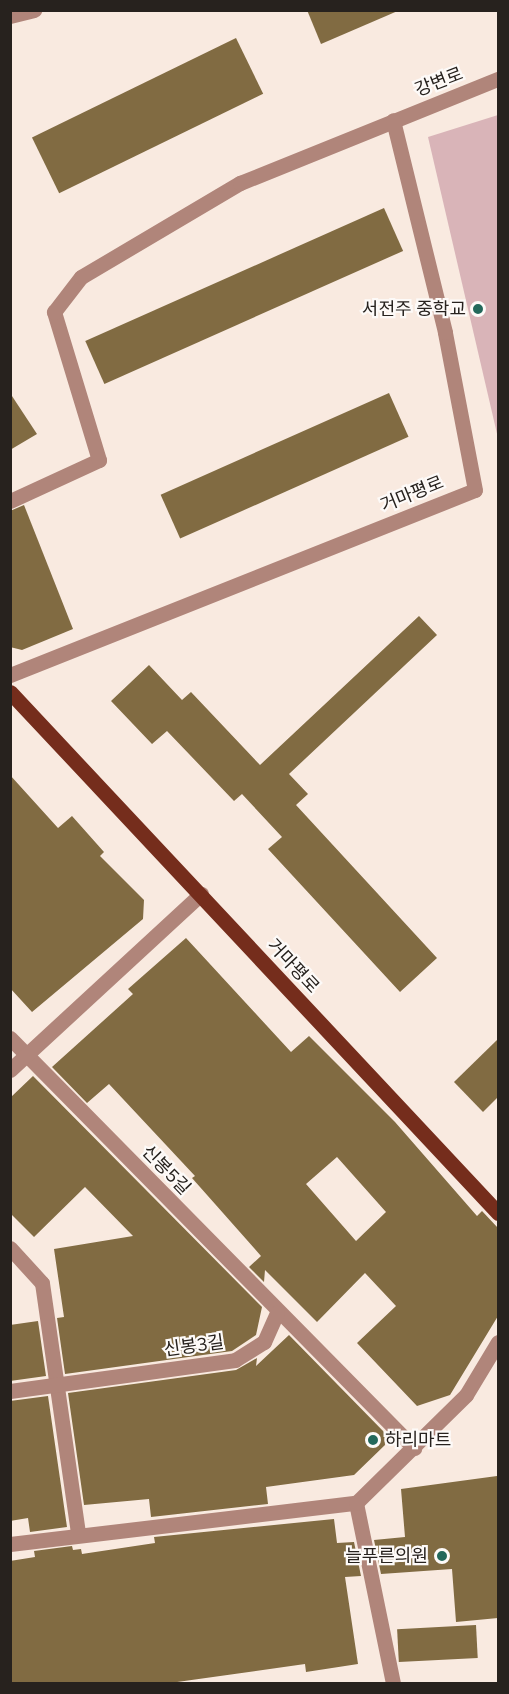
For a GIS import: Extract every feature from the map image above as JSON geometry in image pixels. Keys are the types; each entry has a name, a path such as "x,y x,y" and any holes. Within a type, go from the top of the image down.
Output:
{"main road":[{"name":"거마평로","path":"10,692 498,1212"}],"street":[{"path":"10,16 34,10"},
{"name":"강변로","path":"10,501 99,460 54,312 81,277 240,183 498,80"},
{"name":"거마평로","path":"10,675 475,490 445,332 393,120"},
{"path":"10,1070 201,894"},
{"name":"신봉5길","path":"10,1038 277,1313"},
{"path":"10,1248 42,1283 59,1384 78,1534"},
{"path":"277,1313 414,1448"},
{"name":"신봉3길","path":"10,1391 235,1360 264,1342 277,1313"},
{"path":"10,1544 78,1534 356,1503 466,1395 498,1342"},
{"path":"356,1503 393,1683"}],"shaded area":[{"name":"서전주 중학교","path":"498,115 498,438 428,137"}],"building":[{"path":"307,10 400,10 321,44"},
{"path":"236,38 263,94 59,193 32,138"},
{"path":"384,208 403,251 104,384 85,341"},
{"path":"10,393 37,434 10,450"},
{"path":"389,393 409,437 180,539 161,495"},
{"path":"24,505 73,629 22,650 10,647 10,511"},
{"path":"419,616 437,635 289,774 308,794 296,805 437,958 400,992 268,849 282,837 242,794 234,801 167,731 152,744 111,701 149,665 182,700 191,692 260,765"},
{"path":"10,775 58,828 72,816 104,852 100,856 144,900 143,919 32,1012 10,988"},
{"path":"186,938 291,1052 309,1036 395,1122 477,1216 482,1211 498,1228 498,1316 450,1395 417,1406 357,1343 396,1306 365,1273 317,1322 265,1270 264,1282 249,1267 261,1256 192,1178 195,1176 109,1084 87,1103 52,1067 133,994 128,989","holes":["337,1157 386,1212 356,1241 306,1184"]},
{"path":"498,1039 498,1097 483,1112 454,1082"},
{"path":"33,1076 262,1307 256,1335 232,1351 65,1374 57,1318 64,1317 54,1249 133,1236 85,1187 34,1237 10,1213 10,1098"},
{"path":"38,1321 46,1376 10,1381 10,1325"},
{"path":"289,1335 384,1432 385,1445 354,1475 266,1487 268,1504 151,1517 149,1499 84,1505 68,1393 236,1370 257,1358 256,1366"},
{"path":"48,1396 67,1527 30,1532 28,1518 10,1521 10,1401"},
{"path":"497,1476 498,1618 456,1622 452,1569 381,1574 374,1540 405,1537 401,1489"},
{"path":"334,1519 337,1543 354,1542 361,1576 345,1577 358,1664 306,1672 305,1664 170,1683 10,1683 10,1561 35,1557 34,1551 72,1546 73,1550 81,1549 82,1554 155,1543 154,1537"},
{"path":"476,1625 478,1658 399,1662 397,1629"}],"place":[{"name":"서전주 중학교","path":"478,309"},
{"name":"하리마트","path":"373,1440"},
{"name":"늘푸른의원","path":"442,1556"}]}
